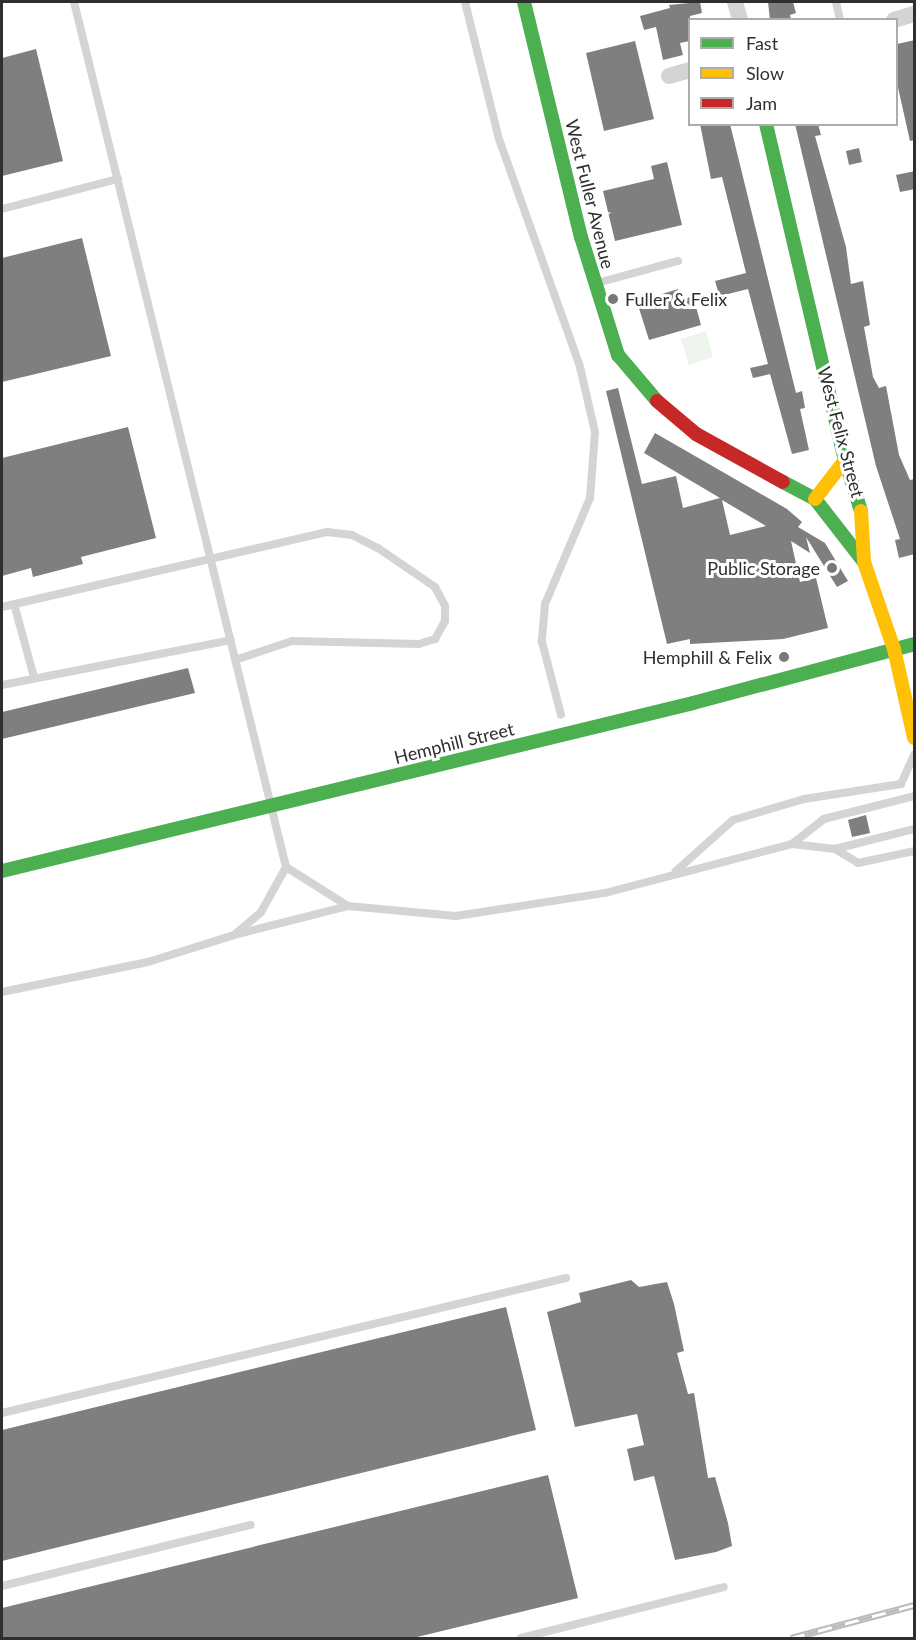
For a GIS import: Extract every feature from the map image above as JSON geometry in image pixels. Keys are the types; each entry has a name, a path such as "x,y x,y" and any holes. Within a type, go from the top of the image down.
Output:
{"street":[{"name":"West Fuller Avenue","path":"524,2 594,284 618,355 664,410 696,434 815,500 864,562"},
{"path":"735,2 739,18"},
{"path":"898,19 915,14"},
{"path":"669,75 688,70"},
{"name":"West Felix Street","path":"766,126 845,460 861,507 864,562 894,650 915,738"},
{"path":"815,500 845,460"},
{"name":"Hemphill Street","path":"2,871 693,703 915,644"}],"lane":[{"path":"74,2 286,867 261,912 234,935"},
{"path":"465,2 499,139 580,367 595,432 590,498 545,604 542,642 561,715"},
{"path":"836,2 840,18"},
{"path":"2,209 118,179"},
{"path":"594,284 678,261"},
{"path":"2,607 210,556 327,532 352,535 435,587 444,606 445,621 435,639 418,644 292,642 236,660"},
{"path":"14,604 34,677"},
{"path":"2,685 231,640"},
{"path":"675,872 733,820 804,799 901,784 915,755"},
{"path":"792,844 824,819 915,796"},
{"path":"2,992 148,962 234,935 348,906 456,916 604,893 675,872 792,844 835,849 915,829"},
{"path":"835,849 858,863 915,851"},
{"path":"286,867 348,906"},
{"path":"2,1413 566,1278"},
{"path":"2,1586 251,1525"},
{"path":"521,1638 724,1587"}],"shaded area":[{"path":"706,331 713,357 689,365 681,339"}],"building":[{"path":"700,2 702,13 688,18 688,41 680,43 683,55 663,60 656,27 644,30 640,16 670,8 669,5"},
{"path":"768,2 793,2 796,13 790,15 791,18 770,18"},
{"path":"915,40 915,140 910,141 898,87 898,44"},
{"path":"635,41 654,119 604,131 586,53"},
{"path":"36,49 63,161 2,176 2,58"},
{"path":"700,126 730,126 796,393 802,391 805,408 800,409 809,450 792,454 770,374 753,378 750,368 768,364 748,289 720,296 718,291 715,281 746,273 722,177 711,179"},
{"path":"795,126 819,126 821,135 815,136 846,247 851,284 863,281 870,325 864,327 873,377 879,388 886,386 899,455 910,480 915,479 915,554 899,558 895,540 900,539 876,466"},
{"path":"859,148 862,162 849,165 846,151"},
{"path":"667,162 682,225 615,241 603,191 654,179 651,166"},
{"path":"915,171 915,189 900,192 896,175"},
{"path":"82,238 111,356 2,382 2,258"},
{"path":"678,289 681,300 693,296 701,325 649,340 637,302"},
{"path":"618,388 642,484 676,476 683,508 720,498 644,453 655,433 787,509 802,522 798,527 825,543 848,581 837,587 806,537 810,553 791,541 800,582 816,578 828,628 783,639 690,644 690,639 667,644 606,391","holes":["722,500 766,526 730,535"]},
{"path":"128,427 156,538 81,557 83,564 33,577 31,568 2,576 2,458"},
{"path":"188,668 195,693 2,739 2,712"},
{"path":"866,815 870,833 852,837 848,820"},
{"path":"631,1280 639,1287 667,1282 674,1304 684,1351 677,1353 688,1394 694,1393 708,1478 715,1477 732,1546 716,1552 675,1560 654,1476 634,1481 627,1449 644,1445 637,1414 575,1427 547,1312 581,1302 579,1293"},
{"path":"506,1307 536,1430 2,1561 2,1430"},
{"path":"548,1475 578,1598 413,1638 2,1638 2,1608"}],"railway":[{"path":"791,1638 914,1605"}],"traffic: fast":[{"path":"524,2 581,237 618,355 657,401"},
{"path":"766,126 845,460 861,511"},
{"path":"783,482 815,499 864,562"},
{"path":"693,703 914,644"},
{"path":"2,871 693,703"}],"traffic: slow":[{"path":"815,499 845,460"},
{"path":"861,511 864,562 894,649 914,738"}],"traffic: jam":[{"path":"657,401 696,434 783,482"}],"place":[{"name":"Fuller & Felix","path":"613,299"},
{"name":"Public Storage","path":"832,568"},
{"name":"Hemphill & Felix","path":"784,657"}]}
